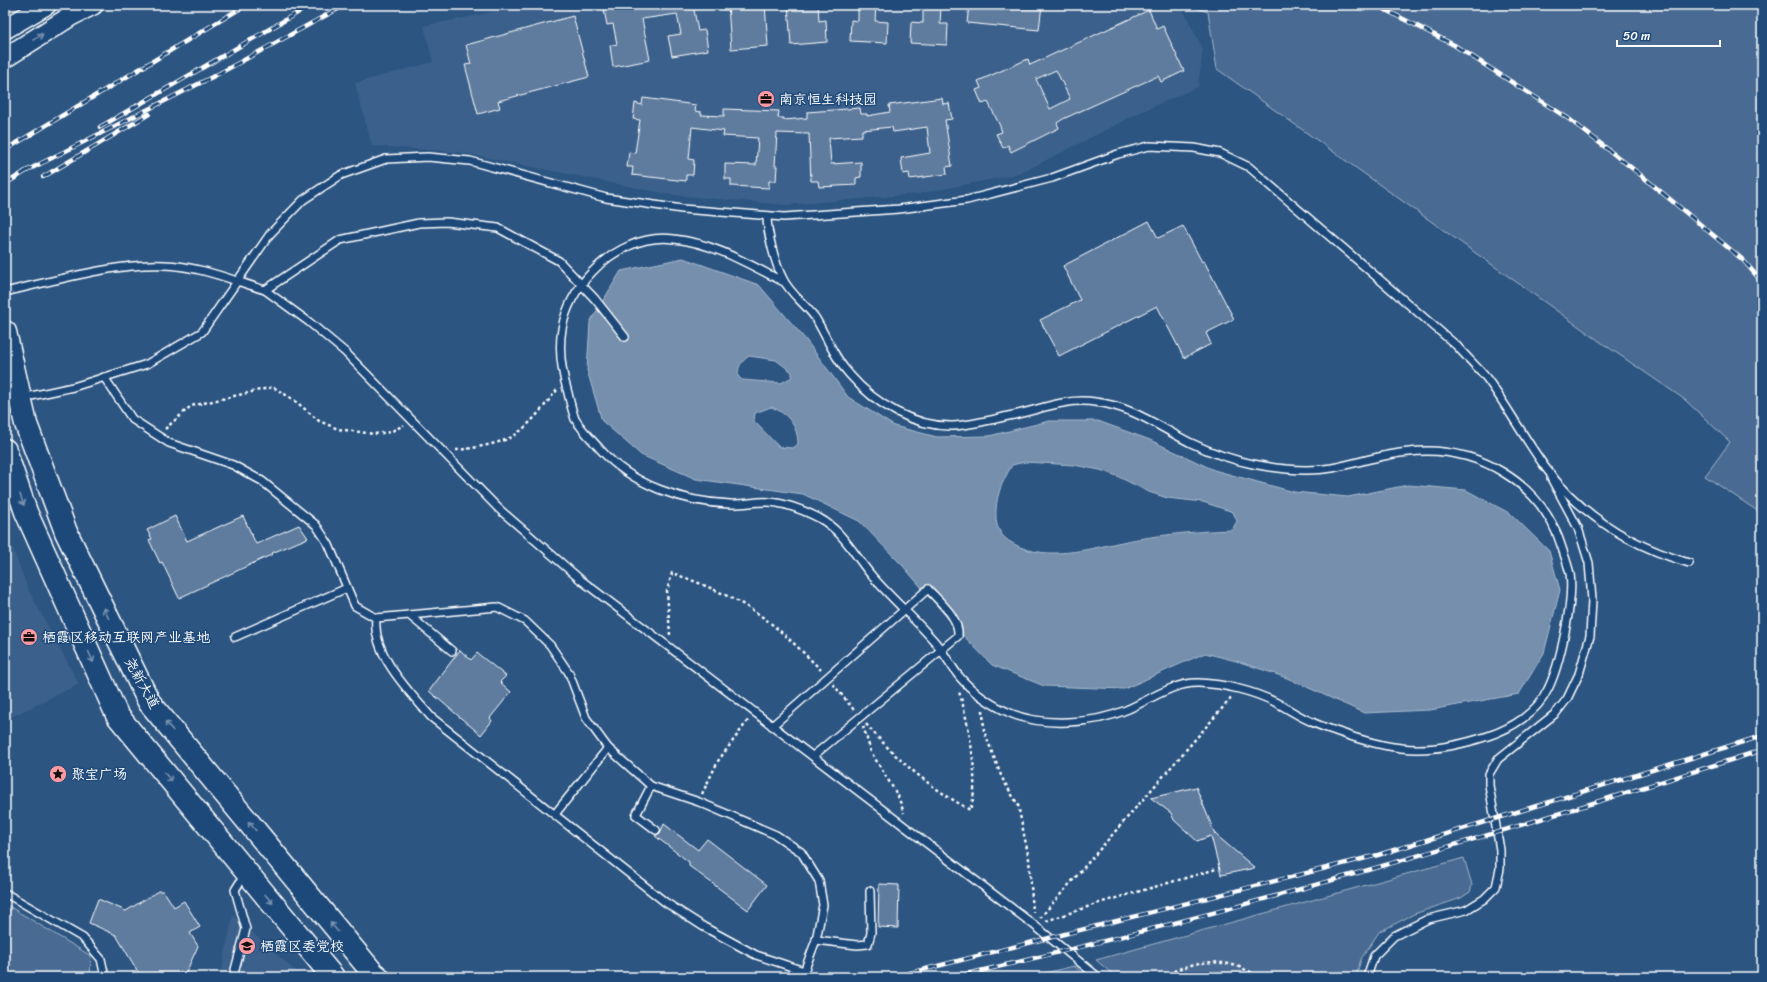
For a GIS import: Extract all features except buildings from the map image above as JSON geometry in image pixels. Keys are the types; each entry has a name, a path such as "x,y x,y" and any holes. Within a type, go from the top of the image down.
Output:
{"main road":[{"name":"尧新大道","path":"5,332 26,424 66,532 149,702 373,973 378,977"},
{"path":"5,450 26,512 117,715 333,977"}],"street":[{"path":"5,29 46,5"},
{"path":"5,58 71,16 93,5"}],"lane":[{"path":"20,399 73,388 147,364 202,332 270,234 304,200 341,175 386,159 428,157 470,161 606,198 682,209 784,217 899,209 967,200 1052,178 1118,154 1149,146 1194,148 1220,154 1249,167 1457,346 1487,379 1546,467 1578,528 1589,563 1592,600 1590,636 1579,674 1567,699 1556,713 1498,758 1489,774 1489,785 1500,850 1500,869 1496,887 1484,899 1466,910 1428,919 1394,936 1374,956 1367,977"},
{"path":"767,216 767,228 784,282"},
{"path":"265,290 340,240 419,223 447,222 498,228 559,261 581,284 625,337"},
{"path":"670,238 720,249 784,282 813,314 828,344 850,376 887,408 926,422 951,426 1017,414 1068,401 1088,400 1115,405 1145,417 1194,444 1229,457 1255,464 1312,470 1410,452 1443,450 1492,465 1518,481 1543,507 1558,535 1570,576 1570,597 1561,648 1548,692 1532,712 1505,730 1460,744 1425,750 1395,749 1365,741 1313,723 1270,699 1239,689 1194,682 1175,686 1118,714 1068,722 1048,722 1016,716 985,699 960,678 942,649 869,573 850,547 831,526 812,514 771,502 735,505 686,499 632,477 606,456 576,420 564,381 559,334 565,312 581,284 608,256 637,242 670,238"},
{"path":"5,292 69,277 133,266 165,265 205,271 265,290 345,352 499,508 581,580 1034,925 1098,977"},
{"path":"104,377 132,419 169,443 233,465 262,481 316,525 329,545 355,606 376,618 497,607 525,622 550,645 569,673 586,718 608,748 651,786 699,802 776,835 801,852 819,881 823,905 816,940 803,974 756,955 698,923 665,902 431,717 409,691 383,654 375,629 376,618"},
{"path":"1546,467 1571,496 1599,521 1632,541 1660,555 1689,563"},
{"path":"235,637 347,588"},
{"path":"772,726 928,590 953,617 958,630 958,636 813,756"},
{"path":"409,615 452,651"},
{"path":"555,814 608,748"},
{"path":"651,786 641,802 636,815 656,830"},
{"path":"233,977 246,929 234,890 247,872"},
{"path":"816,940 857,945 868,944 871,933 870,890"},
{"path":"5,893 83,938 101,959 105,977"}],"path":[{"path":"442,451 472,449 514,436 537,416 564,381"},
{"path":"158,436 190,406 273,387 294,400 318,421 338,430 374,434 390,432 411,420"},
{"path":"671,649 667,590 672,573 703,583 757,613 801,650 828,677 891,753 920,778 942,794 970,810 974,801 973,765 969,731 957,687"},
{"path":"1034,925 1239,689"},
{"path":"985,699 982,704 984,731 1002,778 1018,805 1029,859 1034,925"},
{"path":"699,802 718,761 754,712"},
{"path":"860,717 871,752 898,796 911,832"},
{"path":"1034,925 1099,903 1220,868"},
{"path":"1163,977 1192,964 1211,962 1235,965 1257,977"}],"shaded area":[{"name":"南京恒生科技园","path":"527,5 1172,5 1183,10 1203,49 1198,87 1145,110 1019,174 918,194 786,205 672,195 458,152 372,146 355,83 433,62 424,26"},
{"path":"1187,5 1762,5 1762,514 1705,476 1730,442 1684,399 1602,343 1217,69 1208,12"},
{"path":"683,258 759,285 806,340 848,397 894,426 937,437 989,436 1049,421 1098,421 1150,440 1214,470 1294,492 1348,497 1408,485 1466,490 1511,514 1549,551 1560,590 1544,653 1519,694 1430,710 1364,713 1287,678 1240,662 1205,653 1124,689 1044,686 992,665 956,628 903,566 859,521 803,494 696,479 641,455 602,421 587,370 590,322 621,271","holes":["749,356 776,360 792,372 792,377 781,383 742,380 738,376 739,367","771,407 782,413 794,426 798,438 798,444 793,448 779,447 754,421 755,413","1025,462 1074,465 1100,470 1117,476 1149,492 1167,498 1203,502 1233,512 1237,521 1232,530 1196,532 1138,539 1075,552 1058,553 1027,549 1006,539 999,530 996,519 998,497 1005,478 1012,465"]},
{"name":"栖霞区移动互联网产业基地","path":"5,528 28,589 79,684 5,720"},
{"path":"1464,858 1472,885 1470,892 1461,898 1414,914 1379,932 1361,959 1356,977 1116,977 1096,960"},
{"path":"7,905 91,956 90,977 5,977 5,906"},
{"name":"栖霞区委党校","path":"233,915 302,977 220,977"},
{"path":"1074,966 1087,977 1028,977"}],"railway":[{"path":"5,150 246,5"},
{"path":"100,127 311,5"},
{"path":"24,172 220,73 345,5"},
{"path":"1376,5 1454,45 1569,119 1642,176 1743,260 1762,282"},
{"path":"43,177 149,114"},
{"path":"5,184 28,170"},
{"path":"894,977 1378,855 1762,736"},
{"path":"954,977 1158,927 1361,872 1562,813 1762,750"}],"place":[{"name":"南京恒生科技园","path":"766,99"},
{"name":"栖霞区移动互联网产业基地","path":"29,637"},
{"name":"聚宝广场","path":"58,774"},
{"name":"栖霞区委党校","path":"247,946"}]}
